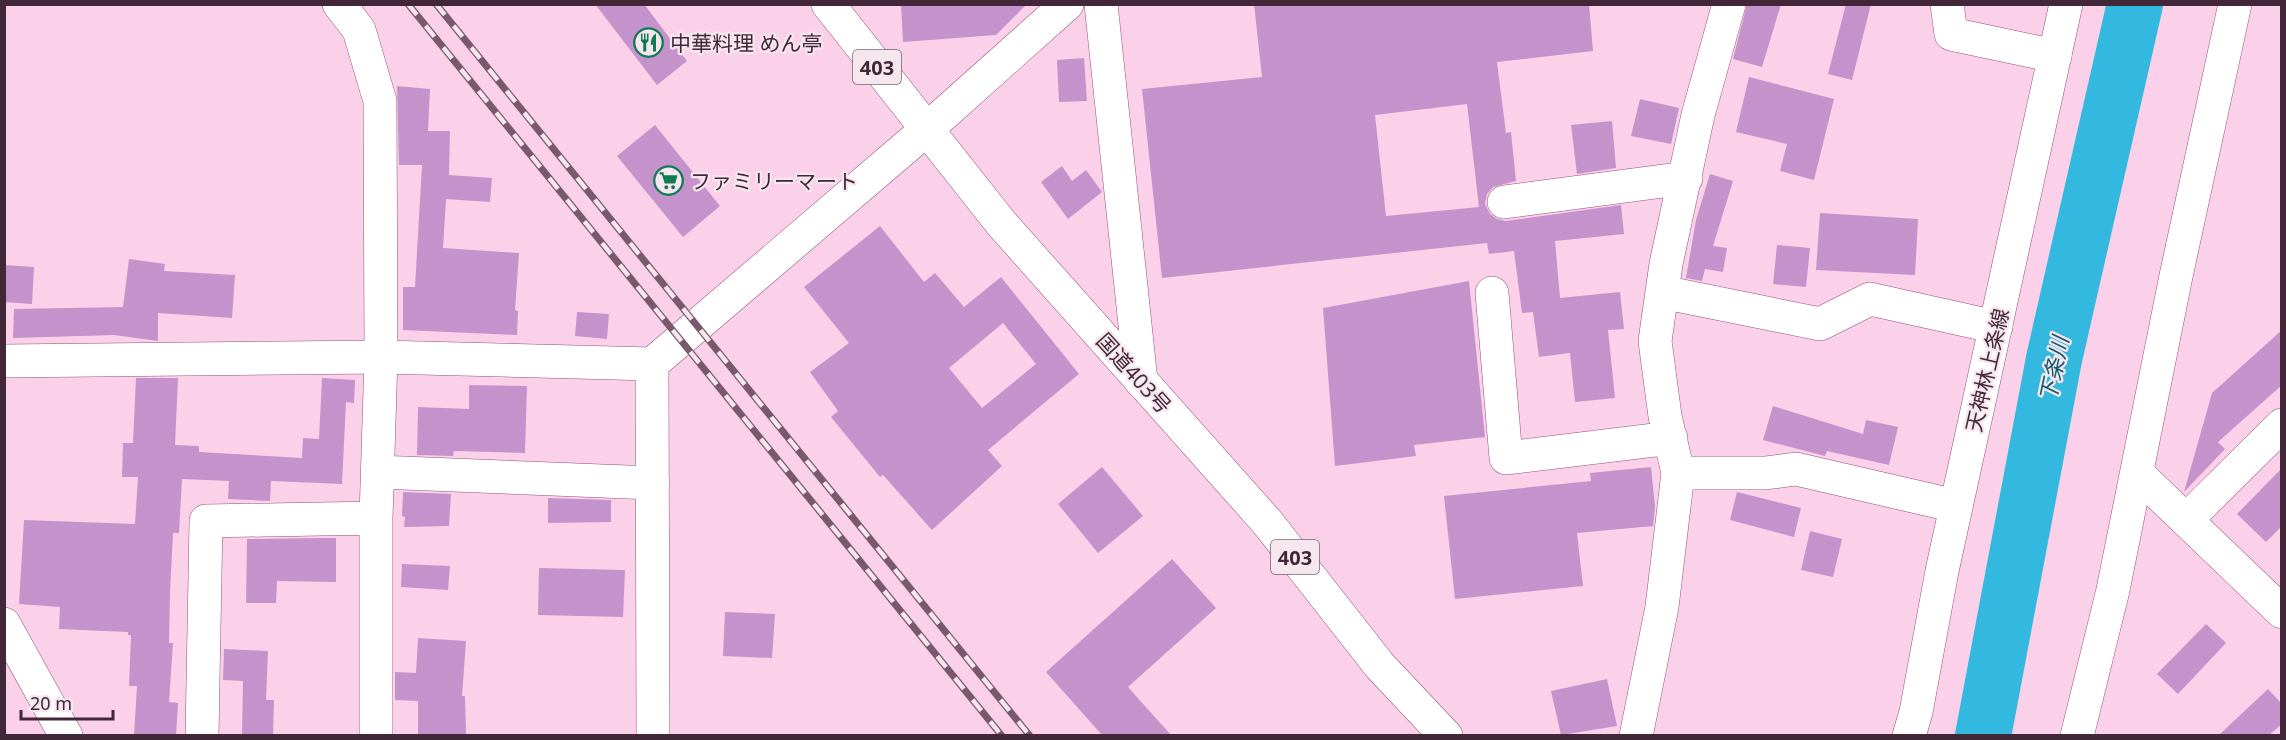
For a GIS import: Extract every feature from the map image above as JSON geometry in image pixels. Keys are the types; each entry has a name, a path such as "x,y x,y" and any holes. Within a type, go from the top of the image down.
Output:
{"main road":[{"path":"339,4 359,30 381,101 381,357 376,518 376,735"},
{"name":"国道403号","path":"828,4 1001,223 1267,522 1380,666 1446,735"},
{"path":"4,361 381,357 652,364 926,130 1067,4"},
{"path":"1101,4 1141,381"},
{"path":"1636,735 1662,607 1678,473 1655,341 1662,292 1698,116 1729,4"},
{"path":"1947,4 1951,34 2055,56"},
{"name":"天神林上条線","path":"1909,735 1916,712 1956,506 2066,4"},
{"path":"2077,735 2113,590 2138,474 2175,276 2235,4"},
{"path":"1504,202 1686,178"},
{"path":"1662,292 1820,324 1870,299 1996,327"},
{"path":"1492,293 1506,458 1671,438"},
{"path":"652,364 653,735"},
{"path":"2186,520 2282,424"},
{"path":"1678,473 1765,473 1796,469 1956,506"},
{"path":"378,472 653,483"},
{"path":"2138,474 2282,612"},
{"path":"202,735 206,521 376,518"},
{"path":"4,624 66,735"}],"building":[{"name":"中華料理 めん亭","path":"595,4 644,4 687,61 657,85"},
{"path":"901,4 1027,4 996,35 903,42"},
{"path":"1254,4 1589,4 1593,51 1497,62 1506,133 1511,132 1516,181 1493,187 1487,194 1485,204 1490,214 1506,221 1621,205 1624,234 1555,241 1560,298 1620,292 1624,329 1608,330 1615,398 1575,402 1570,353 1539,357 1533,312 1522,313 1514,251 1489,254 1487,243 1162,278 1142,89 1262,77","holes":["1467,104 1479,207 1386,216 1375,115"]},
{"path":"1747,4 1781,4 1762,67 1733,59"},
{"path":"1846,4 1871,4 1852,80 1828,74"},
{"path":"1084,58 1087,101 1059,102 1057,60"},
{"path":"1749,77 1834,99 1814,180 1780,171 1787,144 1736,132"},
{"path":"397,86 430,89 428,131 450,131 449,175 492,178 490,202 446,199 443,248 519,253 515,310 518,311 517,335 403,330 403,287 415,287 422,165 399,165"},
{"path":"1640,99 1679,108 1671,144 1631,136"},
{"path":"1612,121 1616,168 1577,174 1571,125"},
{"name":"ファミリーマート","path":"655,125 720,206 683,237 617,156"},
{"path":"1062,166 1072,181 1086,170 1102,192 1068,219 1041,182"},
{"path":"1710,174 1733,181 1713,246 1727,248 1723,272 1705,269 1702,281 1686,278 1696,220"},
{"path":"1820,213 1918,219 1915,275 1816,270"},
{"path":"880,226 924,282 935,273 964,307 1001,277 1079,374 988,450 1002,466 932,530 883,475 880,477 831,417 838,411 810,372 849,343 804,287","holes":["1003,323 1036,364 982,408 949,368"]},
{"path":"1777,245 1810,248 1806,287 1773,284"},
{"path":"129,259 165,264 164,271 235,275 232,318 158,313 158,341 114,335 13,338 14,309 123,307"},
{"path":"4,265 34,267 32,304 4,302"},
{"path":"1469,281 1485,437 1414,445 1416,456 1335,466 1323,308"},
{"path":"577,312 609,314 607,339 575,336"},
{"path":"2282,330 2282,385 2218,442 2225,449 2184,492 2212,393"},
{"path":"136,378 178,378 175,445 199,446 199,452 302,458 303,438 319,439 322,378 355,380 354,403 346,402 342,484 271,481 270,501 228,499 229,481 182,479 179,533 173,533 170,592 169,643 173,643 169,702 178,703 176,735 134,735 137,686 129,686 131,635 128,635 128,632 59,629 60,607 19,604 24,520 135,524 138,477 122,477 123,443 133,443"},
{"path":"469,385 527,386 525,453 454,451 453,456 417,455 418,407 469,409"},
{"path":"1773,406 1863,434 1866,420 1898,427 1889,465 1827,451 1825,456 1763,440"},
{"path":"1102,467 1143,516 1098,553 1058,504"},
{"path":"1651,467 1655,507 1653,526 1577,533 1583,586 1455,599 1444,496 1591,481 1590,473"},
{"path":"2282,468 2282,526 2266,542 2237,514"},
{"path":"403,492 451,494 449,526 404,527"},
{"path":"1737,492 1801,508 1794,537 1730,520"},
{"path":"548,498 611,500 611,522 548,523"},
{"path":"1810,531 1842,539 1833,577 1801,570"},
{"path":"336,538 336,582 277,581 276,603 246,603 247,539"},
{"path":"1172,559 1216,608 1128,687 1171,735 1102,735 1046,672"},
{"path":"402,564 450,566 448,590 401,587"},
{"path":"539,568 625,570 623,617 538,615"},
{"path":"725,612 775,614 772,658 723,656"},
{"path":"2206,624 2226,643 2178,694 2157,674"},
{"path":"418,638 466,641 462,696 465,696 466,735 418,735 418,701 395,700 395,672 416,673"},
{"path":"224,649 268,651 266,700 274,700 273,735 242,735 243,681 223,680"},
{"path":"1607,679 1617,726 1561,735 1551,691"},
{"path":"2268,689 2282,704 2282,724 2269,735 2219,735"}],"waterway":[{"name":"下条川","path":"1983,736 2054,359 2135,4"}],"railway":[{"path":"408,4 1002,736"},
{"path":"436,4 1030,736"}],"place":[{"name":"中華料理 めん亭","path":"649,43"},
{"name":"ファミリーマート","path":"669,181"}]}
